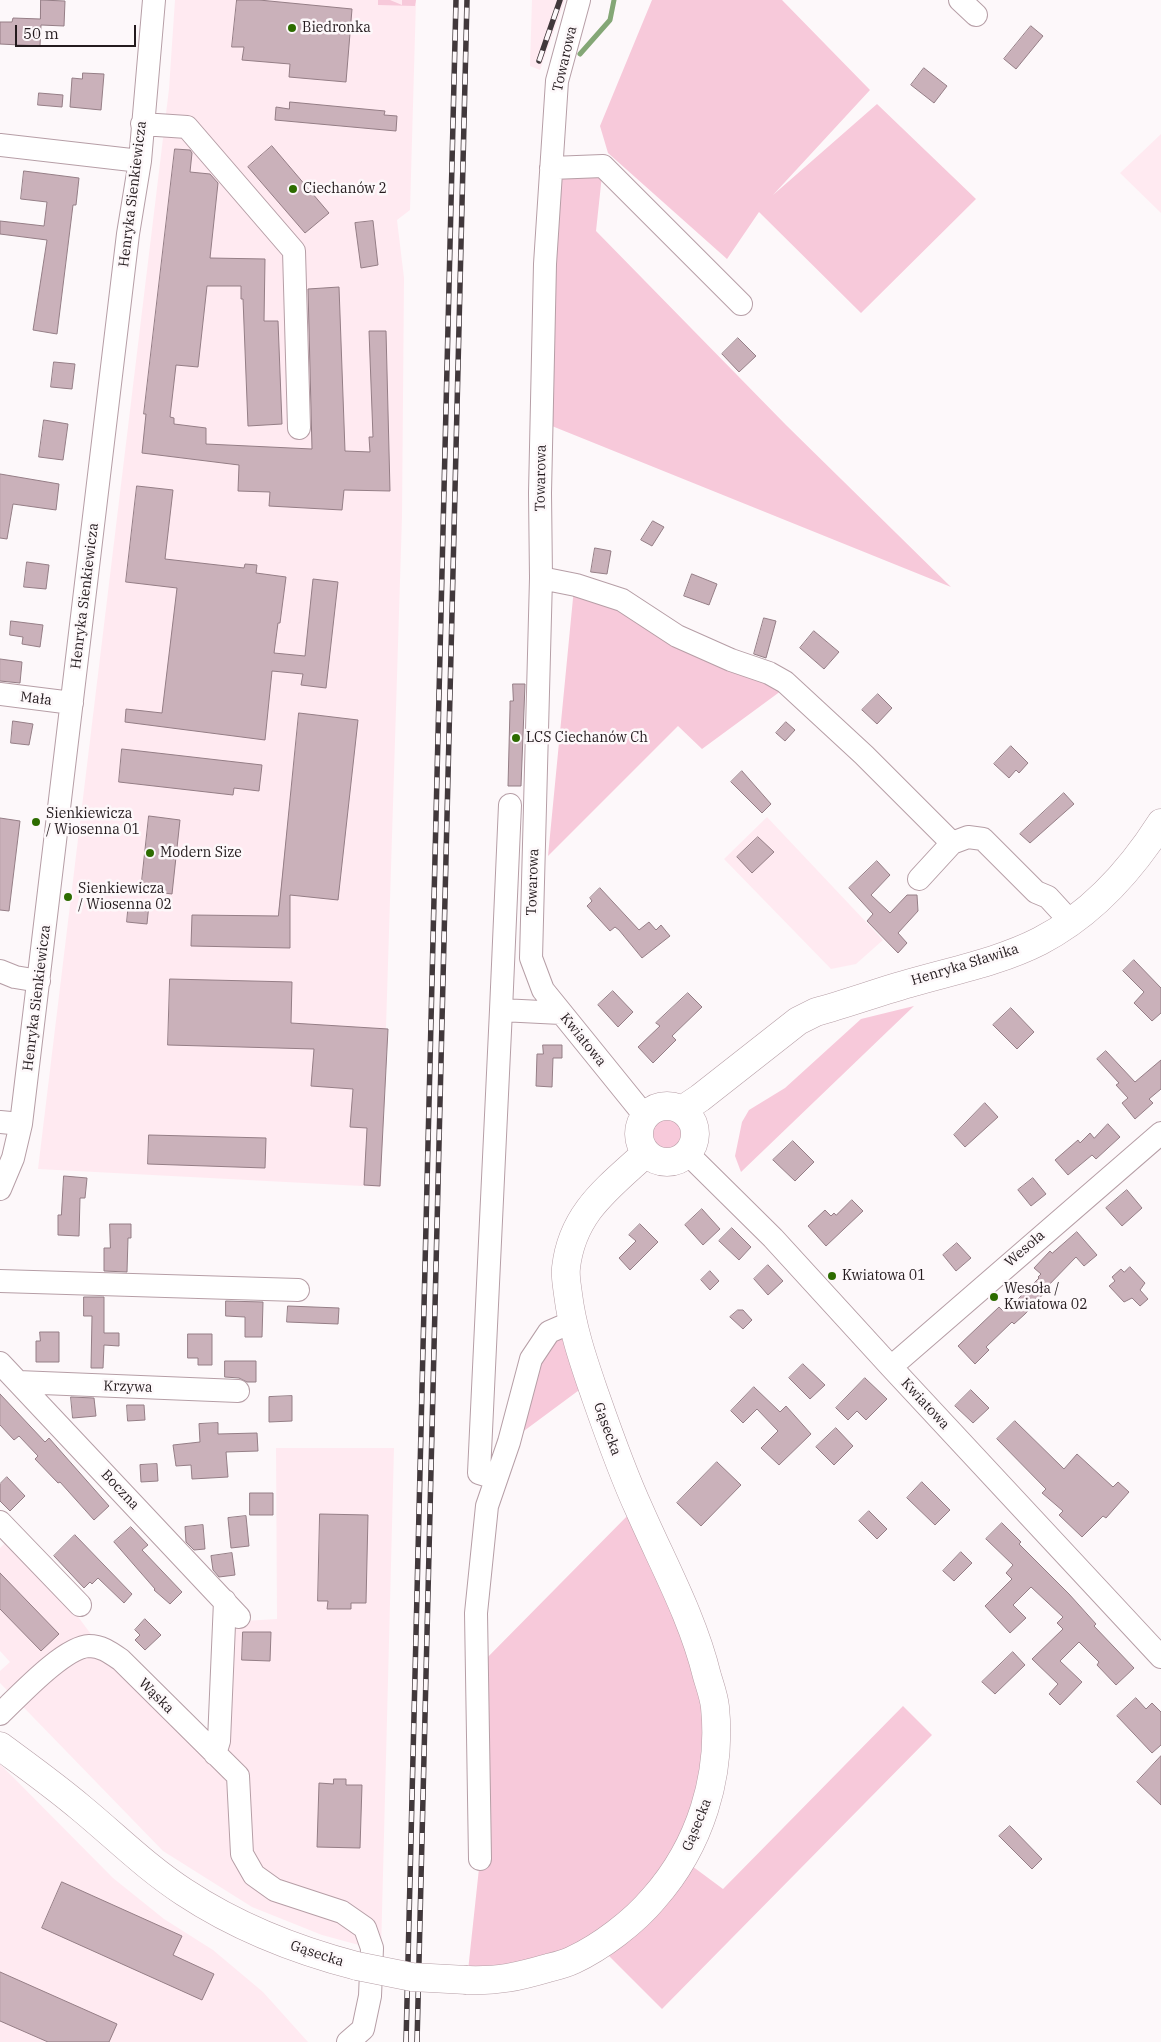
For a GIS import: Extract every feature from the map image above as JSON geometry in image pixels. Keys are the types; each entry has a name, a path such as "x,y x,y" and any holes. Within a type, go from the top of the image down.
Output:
{"main road":[{"name":"Henryka Sławika","path":"688,1117 700,1098 798,1021 816,1012 878,992 1001,957 1040,940 1070,921 1096,901 1122,874 1161,823"},
{"path":"666,1106 688,1117 695,1138 688,1154 676,1161 668,1162 660,1161 646,1153 639,1139 641,1123 646,1116 658,1108 666,1106"},
{"name":"Gąsecka","path":"0,1746 80,1807 132,1853 182,1891 236,1922 284,1943 357,1966 412,1977 497,1980 518,1977 572,1961 639,1916 664,1887 684,1858 699,1827 711,1789 716,1748 715,1705 703,1660 688,1620 637,1506 583,1362 572,1322 566,1270 572,1240 585,1213 604,1191 646,1153"},
{"name":"Gąsecka","path":"0,1726 31,1753 80,1807"}],"street":[{"name":"Henryka Sienkiewicza","path":"0,1189 13,1158 10,1123 39,981 128,234 140,161 154,0"},
{"name":"Towarowa","path":"531,958 541,578 540,493 545,264 557,82 579,0"},
{"path":"960,0 976,15"},
{"path":"142,124 187,127 294,251 299,428"},
{"path":"0,145 140,161"},
{"path":"551,168 603,166 741,304"},
{"path":"541,578 576,585 622,600 677,636 731,660 769,673 785,682 864,755 952,844"},
{"name":"Mała","path":"0,694 72,703"},
{"path":"495,1478 480,1473 510,805"},
{"path":"919,879 952,844 968,837 982,839 1036,892 1048,897 1070,921"},
{"name":"Kwiatowa","path":"531,958 543,990 646,1116"},
{"path":"0,971 15,977 39,981"},
{"path":"501,1010 561,1013"},
{"name":"Wesoła","path":"890,1367 1161,1132"},
{"name":"Kwiatowa","path":"688,1154 772,1238 1161,1657"},
{"path":"0,1281 298,1290"},
{"path":"480,1859 476,1613 487,1506 508,1442 531,1359 550,1332 572,1322"},
{"name":"Boczna","path":"0,1363 232,1609 220,1741 216,1754"},
{"name":"Krzywa","path":"18,1382 238,1391"},
{"path":"0,1522 80,1605"},
{"name":"Wąska","path":"0,1714 61,1658 80,1647 92,1646 108,1650 121,1660 238,1776 242,1854 254,1875 275,1890 342,1912 365,1928 372,1948 370,1996 363,2029 348,2042"}],"shaded area":[{"path":"175,0 416,0 410,210 397,220 404,278 402,517 381,1187 38,1169 169,89"},
{"path":"378,0 390,0 402,5 402,0 416,0 415,6 378,5"},
{"path":"532,0 565,0 540,70 530,66"},
{"path":"652,0 782,0 870,90 773,195 877,104 976,199 861,313 759,212 727,259 608,153 600,126"},
{"path":"1161,134 1161,213 1120,173"},
{"path":"603,166 596,231 786,425 951,587 542,422 551,168"},
{"path":"574,588 785,688 702,749 678,726 548,856"},
{"path":"767,817 883,940 856,964 831,969 724,859"},
{"path":"914,1006 741,1172 735,1156 742,1122 749,1110 785,1088 861,1019"},
{"path":"667,1118 679,1123 684,1135 679,1147 667,1152 655,1147 650,1135 655,1123"},
{"path":"572,1322 590,1382 509,1442 531,1359"},
{"path":"276,1448 394,1448 381,1951 322,1935 252,1907 163,1851 0,1683 0,1671 10,1662 0,1651 0,1548 7,1541 79,1618 113,1664 210,1761 228,1622 277,1619"},
{"path":"637,1506 715,1705 699,1827 597,1945 467,1980 480,1859 477,1668"},
{"path":"903,1706 932,1735 662,2009 608,1955 650,1923 673,1897 692,1866 723,1889"},
{"path":"0,1764 113,1878 164,1919 213,1950 263,1992 308,2042 0,2042"}],"building":[{"path":"41,0 65,1 64,26 41,25 40,46 0,44 0,22 12,22 13,18 40,19"},
{"name":"Biedronka","path":"237,0 259,0 352,9 346,82 289,77 290,64 242,60 244,47 232,47"},
{"path":"1031,26 1043,36 1016,69 1004,59"},
{"path":"924,68 947,86 934,103 911,85"},
{"path":"83,73 104,74 101,110 70,107 72,78 82,79"},
{"path":"39,93 63,95 62,107 38,105"},
{"path":"290,102 385,111 384,115 397,116 396,131 275,120 276,107 289,109"},
{"path":"272,146 329,213 305,233 248,167"},
{"path":"175,149 190,150 192,153 190,172 210,174 218,183 210,258 265,259 264,321 278,321 282,424 248,426 241,286 207,286 198,367 176,365 170,417 174,418 174,424 206,428 206,444 312,449 308,289 339,287 345,451 370,452 369,437 373,437 369,331 386,331 390,491 344,490 342,510 269,506 270,492 238,491 239,465 142,453 146,414 144,414"},
{"path":"24,171 79,178 76,205 73,205 57,334 33,330 47,240 0,234 0,221 44,226 47,202 21,199"},
{"path":"373,221 378,265 361,268 355,223"},
{"path":"738,338 756,356 739,372 722,354"},
{"path":"54,362 75,364 72,389 51,387"},
{"path":"44,420 68,424 63,460 39,457"},
{"path":"0,474 59,484 56,510 13,504 7,539 0,538"},
{"path":"137,486 173,490 165,559 244,568 245,564 257,565 256,573 286,577 274,653 305,656 313,579 338,582 326,688 301,685 303,674 272,671 265,740 125,722 126,709 162,713 177,588 126,582"},
{"path":"653,521 664,527 652,546 641,540"},
{"path":"595,548 611,551 607,574 591,572"},
{"path":"27,562 49,565 46,589 24,587"},
{"path":"692,574 717,584 709,605 684,596"},
{"path":"764,618 776,621 766,658 754,654"},
{"path":"11,621 43,625 40,647 22,644 23,637 10,635"},
{"path":"814,631 839,652 824,669 800,648"},
{"path":"0,659 22,662 20,683 0,681"},
{"name":"LCS Ciechanów Ch","path":"513,684 525,684 521,786 508,786 510,701 513,701"},
{"path":"878,694 892,708 877,724 862,710"},
{"path":"299,713 358,720 338,900 290,895 290,948 191,946 192,915 278,916"},
{"path":"13,721 33,724 29,745 11,743"},
{"path":"786,722 795,730 785,741 776,733"},
{"path":"1011,746 1028,763 1019,773 1016,770 1009,778 994,764"},
{"path":"122,749 262,765 259,791 234,788 233,795 119,782"},
{"path":"742,771 771,804 762,813 731,782"},
{"path":"1064,793 1074,804 1030,843 1020,834"},
{"path":"149,816 180,820 172,894 141,890"},
{"path":"0,818 20,821 9,911 0,910"},
{"path":"758,837 774,852 752,873 737,857"},
{"path":"877,861 890,875 871,895 890,913 907,895 917,895 918,911 898,933 907,943 898,953 867,921 873,914 849,888"},
{"path":"600,888 639,930 649,922 656,930 661,925 670,936 642,958 619,930 615,927 610,931 587,906 592,901 590,898"},
{"path":"129,901 149,904 147,924 127,922"},
{"path":"1134,960 1161,988 1161,1013 1152,1021 1134,1003 1144,992 1123,971"},
{"path":"170,979 292,982 291,1023 388,1029 380,1186 364,1185 367,1128 350,1127 353,1089 311,1086 314,1049 168,1045"},
{"path":"613,991 633,1012 618,1027 598,1005"},
{"path":"688,993 702,1007 672,1036 676,1040 653,1063 638,1047 660,1026 656,1023"},
{"path":"1011,1008 1034,1032 1017,1049 993,1025"},
{"path":"543,1045 562,1045 562,1058 553,1058 552,1087 536,1086 537,1054 543,1054"},
{"path":"1106,1051 1135,1082 1161,1060 1161,1089 1149,1099 1153,1103 1135,1119 1122,1103 1128,1098 1116,1085 1119,1083 1097,1059"},
{"path":"985,1103 998,1117 965,1147 954,1135"},
{"path":"1108,1124 1120,1137 1096,1159 1092,1155 1068,1175 1055,1160 1078,1140 1080,1143 1090,1133 1094,1138"},
{"path":"149,1135 266,1138 265,1168 148,1164"},
{"path":"793,1141 814,1162 795,1181 773,1160"},
{"path":"64,1176 87,1178 85,1198 80,1198 79,1236 58,1235 58,1215 61,1215"},
{"path":"1033,1178 1046,1194 1031,1206 1018,1190"},
{"path":"1127,1190 1142,1208 1122,1226 1106,1208"},
{"path":"852,1200 863,1211 826,1246 808,1226 825,1210 831,1216 834,1213 836,1215"},
{"path":"702,1209 720,1229 703,1245 685,1225"},
{"path":"110,1224 131,1224 131,1238 128,1238 127,1272 104,1271 104,1248 110,1248"},
{"path":"640,1224 658,1242 630,1270 619,1258 636,1241 629,1235"},
{"path":"732,1228 751,1247 739,1260 719,1241"},
{"path":"1077,1232 1097,1255 1084,1266 1076,1257 1043,1291 1045,1292 1025,1314 1014,1324 1012,1322 986,1347 989,1350 975,1364 958,1346 999,1307 1003,1311 1014,1303 1039,1278 1041,1274 1034,1268 1050,1251 1052,1253"},
{"path":"957,1243 971,1258 956,1271 943,1255"},
{"path":"768,1265 783,1281 768,1295 754,1279"},
{"path":"1130,1267 1145,1283 1140,1290 1148,1299 1140,1306 1132,1298 1124,1302 1109,1286 1115,1281 1112,1277 1121,1269 1124,1272"},
{"path":"710,1271 719,1281 710,1290 701,1280"},
{"path":"84,1297 104,1297 104,1333 119,1333 119,1346 104,1345 103,1368 91,1368 92,1316 84,1316"},
{"path":"226,1301 263,1302 262,1337 245,1337 245,1317 226,1316"},
{"path":"288,1306 339,1308 338,1324 287,1322"},
{"path":"738,1310 743,1310 752,1320 743,1329 730,1317"},
{"path":"40,1332 59,1332 59,1362 36,1362 36,1341 40,1341"},
{"path":"188,1334 212,1334 212,1365 198,1365 198,1358 188,1358"},
{"path":"225,1361 256,1361 256,1382 225,1377"},
{"path":"803,1364 825,1385 810,1399 789,1378"},
{"path":"865,1378 887,1399 866,1420 857,1411 848,1420 836,1408"},
{"path":"754,1387 780,1412 786,1406 811,1434 779,1465 761,1448 778,1431 757,1409 743,1423 731,1411"},
{"path":"971,1390 989,1408 973,1423 955,1406"},
{"path":"0,1394 45,1442 49,1438 109,1506 94,1520 60,1482 58,1483 35,1459 38,1456 19,1436 14,1440 0,1425"},
{"path":"292,1396 292,1421 269,1422 269,1397"},
{"path":"71,1397 94,1398 96,1416 73,1418"},
{"path":"127,1405 144,1405 145,1420 128,1421"},
{"path":"1015,1421 1064,1469 1077,1454 1113,1487 1118,1482 1129,1492 1106,1518 1103,1516 1082,1537 1059,1515 1063,1511 1042,1493 1046,1489 997,1439"},
{"path":"218,1423 218,1434 257,1433 258,1451 226,1452 228,1477 192,1479 191,1465 176,1466 173,1445 200,1442 199,1424"},
{"path":"836,1428 853,1446 834,1465 816,1447"},
{"path":"717,1462 741,1485 701,1526 677,1503"},
{"path":"157,1464 158,1481 141,1482 140,1465"},
{"path":"7,1477 25,1496 10,1511 0,1501 0,1484"},
{"path":"922,1482 950,1510 935,1525 907,1498"},
{"path":"250,1493 273,1493 273,1515 250,1515"},
{"path":"869,1511 887,1529 877,1539 859,1521"},
{"path":"320,1514 368,1515 366,1603 351,1603 351,1609 327,1609 328,1601 318,1601"},
{"path":"246,1516 249,1546 231,1548 228,1518"},
{"path":"1002,1523 1021,1542 1019,1544 1069,1594 1096,1624 1094,1626 1134,1668 1116,1685 1097,1665 1099,1662 1079,1642 1060,1661 1082,1682 1060,1705 1049,1694 1058,1684 1032,1659 1063,1629 1057,1623 1063,1617 1031,1587 1013,1605 1026,1618 1010,1633 985,1606 1012,1579 1006,1573 1013,1565 986,1539"},
{"path":"203,1525 205,1549 194,1550 186,1542 185,1527"},
{"path":"131,1527 148,1545 142,1550 182,1592 170,1604 154,1590 114,1542"},
{"path":"75,1535 132,1594 124,1603 98,1578 84,1588 54,1556"},
{"path":"961,1552 972,1563 954,1581 943,1571"},
{"path":"232,1553 235,1575 219,1577 213,1570 211,1556"},
{"path":"0,1573 59,1634 41,1651 0,1609"},
{"path":"145,1619 161,1635 145,1650 135,1640 140,1635 135,1630"},
{"path":"243,1632 271,1632 270,1661 242,1660"},
{"path":"1013,1652 1025,1665 995,1694 982,1682"},
{"path":"1136,1698 1146,1709 1152,1703 1161,1712 1161,1745 1152,1753 1117,1716"},
{"path":"1161,1756 1161,1805 1137,1782"},
{"path":"334,1779 346,1779 346,1785 362,1785 360,1848 317,1847 319,1783 333,1784"},
{"path":"1010,1826 1042,1859 1032,1869 999,1836"},
{"path":"62,1882 182,1936 173,1955 214,1974 202,2000 42,1928"},
{"path":"0,1972 117,2024 109,2042 48,2042 0,2021"}],"waterway":[{"path":"580,54 610,20 614,0"}],"railway":[{"path":"406,2042 456,0"},
{"path":"417,2042 467,0"},
{"path":"539,61 560,0"}],"place":[{"name":"Biedronka","path":"292,28"},
{"name":"Ciechanów 2","path":"293,189"},
{"name":"LCS Ciechanów Ch","path":"516,738"},
{"name":"Sienkiewicza / Wiosenna 01","path":"36,822"},
{"name":"Modern Size","path":"150,853"},
{"name":"Sienkiewicza / Wiosenna 02","path":"68,897"},
{"name":"Kwiatowa 01","path":"832,1276"},
{"name":"Wesoła / Kwiatowa 02","path":"994,1297"}]}
